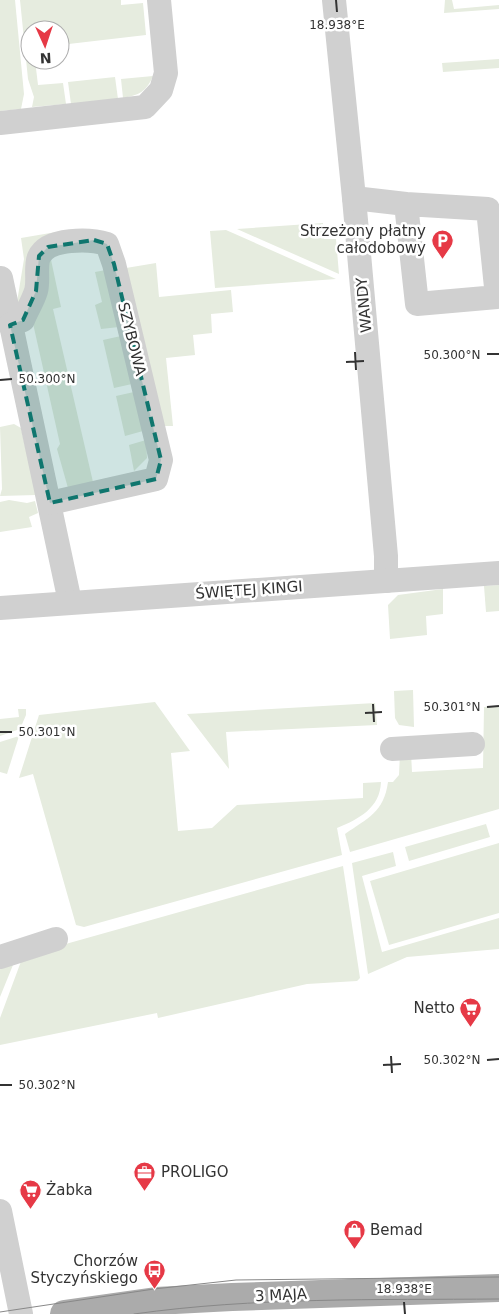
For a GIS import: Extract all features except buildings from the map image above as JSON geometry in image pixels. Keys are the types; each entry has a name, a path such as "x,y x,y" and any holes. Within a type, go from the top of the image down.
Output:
{"main road":[{"name":"3 MAJA","path":"64,1314 156,1301 499,1288"}],"street":[{"path":"0,124 145,107 161,90 166,73 159,0"},
{"name":"WANDY","path":"334,0 354,198 385,547 386,581"},
{"path":"354,198 406,204 488,209 497,296 417,304 406,204"},
{"name":"SZYBOWA","path":"10,325 23,320 36,291 39,256 48,247 68,241 94,240 107,244 114,264 161,460 156,479 50,503"},
{"path":"1,278 70,602"},
{"name":"ŚWIĘTEJ KINGI","path":"0,608 499,573"},
{"path":"392,749 473,744"},
{"path":"0,957 56,939"},
{"path":"0,1211 21,1314"}],"highlighted area":[{"path":"94,240 107,244 114,264 161,460 156,479 50,503 10,325 23,320 36,291 39,256 48,247"}],"shaded area":[{"path":"0,0 15,0 20,70 22,70 24,94 21,109 0,111"},
{"path":"20,0 121,0 121,5 143,3 146,35 70,44 70,20 22,20"},
{"path":"445,0 452,0 454,9 499,5 499,9 444,13"},
{"path":"499,59 499,68 443,72 442,63"},
{"path":"27,70 36,70 38,85 63,83 66,104 32,107 34,97"},
{"path":"153,76 148,86 141,92 123,98 121,79"},
{"path":"115,77 118,99 71,104 68,82"},
{"path":"323,223 324,239 336,239 339,274 237,229"},
{"path":"226,230 336,279 215,288 210,231"},
{"path":"62,231 46,244 23,309 17,302 24,259 21,238"},
{"path":"50,255 61,307 53,309 93,482 68,488 57,449 60,444 32,319"},
{"path":"156,263 159,297 231,290 233,312 211,314 212,333 193,335 195,355 166,358 173,426 161,426 126,268"},
{"path":"106,270 119,327 101,329 95,305 102,302 95,272"},
{"path":"121,336 132,384 114,388 103,340"},
{"path":"134,392 143,431 125,436 116,396"},
{"path":"14,424 21,428 36,495 0,496 2,489 0,427"},
{"path":"146,440 147,458 134,471 129,445"},
{"path":"9,500 27,503 35,501 38,513 29,517 32,527 0,532 0,502"},
{"path":"499,585 499,611 486,612 484,586"},
{"path":"443,589 443,614 426,616 427,635 390,639 388,605 398,595"},
{"path":"413,690 414,727 399,725 395,718 394,691"},
{"path":"155,702 190,751 171,753 178,831 212,828 237,805 363,798 363,783 381,782 377,799 367,811 353,821 337,828 342,855 84,927 76,925 33,774 19,778 39,715"},
{"path":"375,703 377,725 226,732 229,769 187,714"},
{"path":"499,706 499,809 350,852 345,834 368,818 379,807 383,801 388,782 393,782 399,775 400,753 411,753 412,772 483,768 484,707"},
{"path":"18,709 26,709 26,715 20,729 0,736 0,719 19,717"},
{"path":"19,736 7,774 0,772 0,742"},
{"path":"486,824 490,837 409,861 405,847"},
{"path":"499,843 499,913 389,945 370,881"},
{"path":"393,852 396,866 362,876 382,952 499,918 499,949 407,957 368,974 352,863"},
{"path":"343,866 360,978 357,981 307,984 158,1018 157,1013 0,1045 0,1018 23,956"},
{"path":"15,960 0,997 0,964"}],"tram line":[{"path":"0,1312 154,1289 236,1280 499,1277"},
{"path":"134,1314 225,1305 316,1300 499,1299"}],"place":[{"name":"Strzeżony płatny całodobowy","path":"442,259"},
{"name":"Netto","path":"471,1027"},
{"name":"PROLIGO","path":"145,1191"},
{"name":"Żabka","path":"30,1209"},
{"name":"Bemad","path":"354,1249"},
{"name":"Chorzów Styczyńskiego","path":"154,1289"}]}
